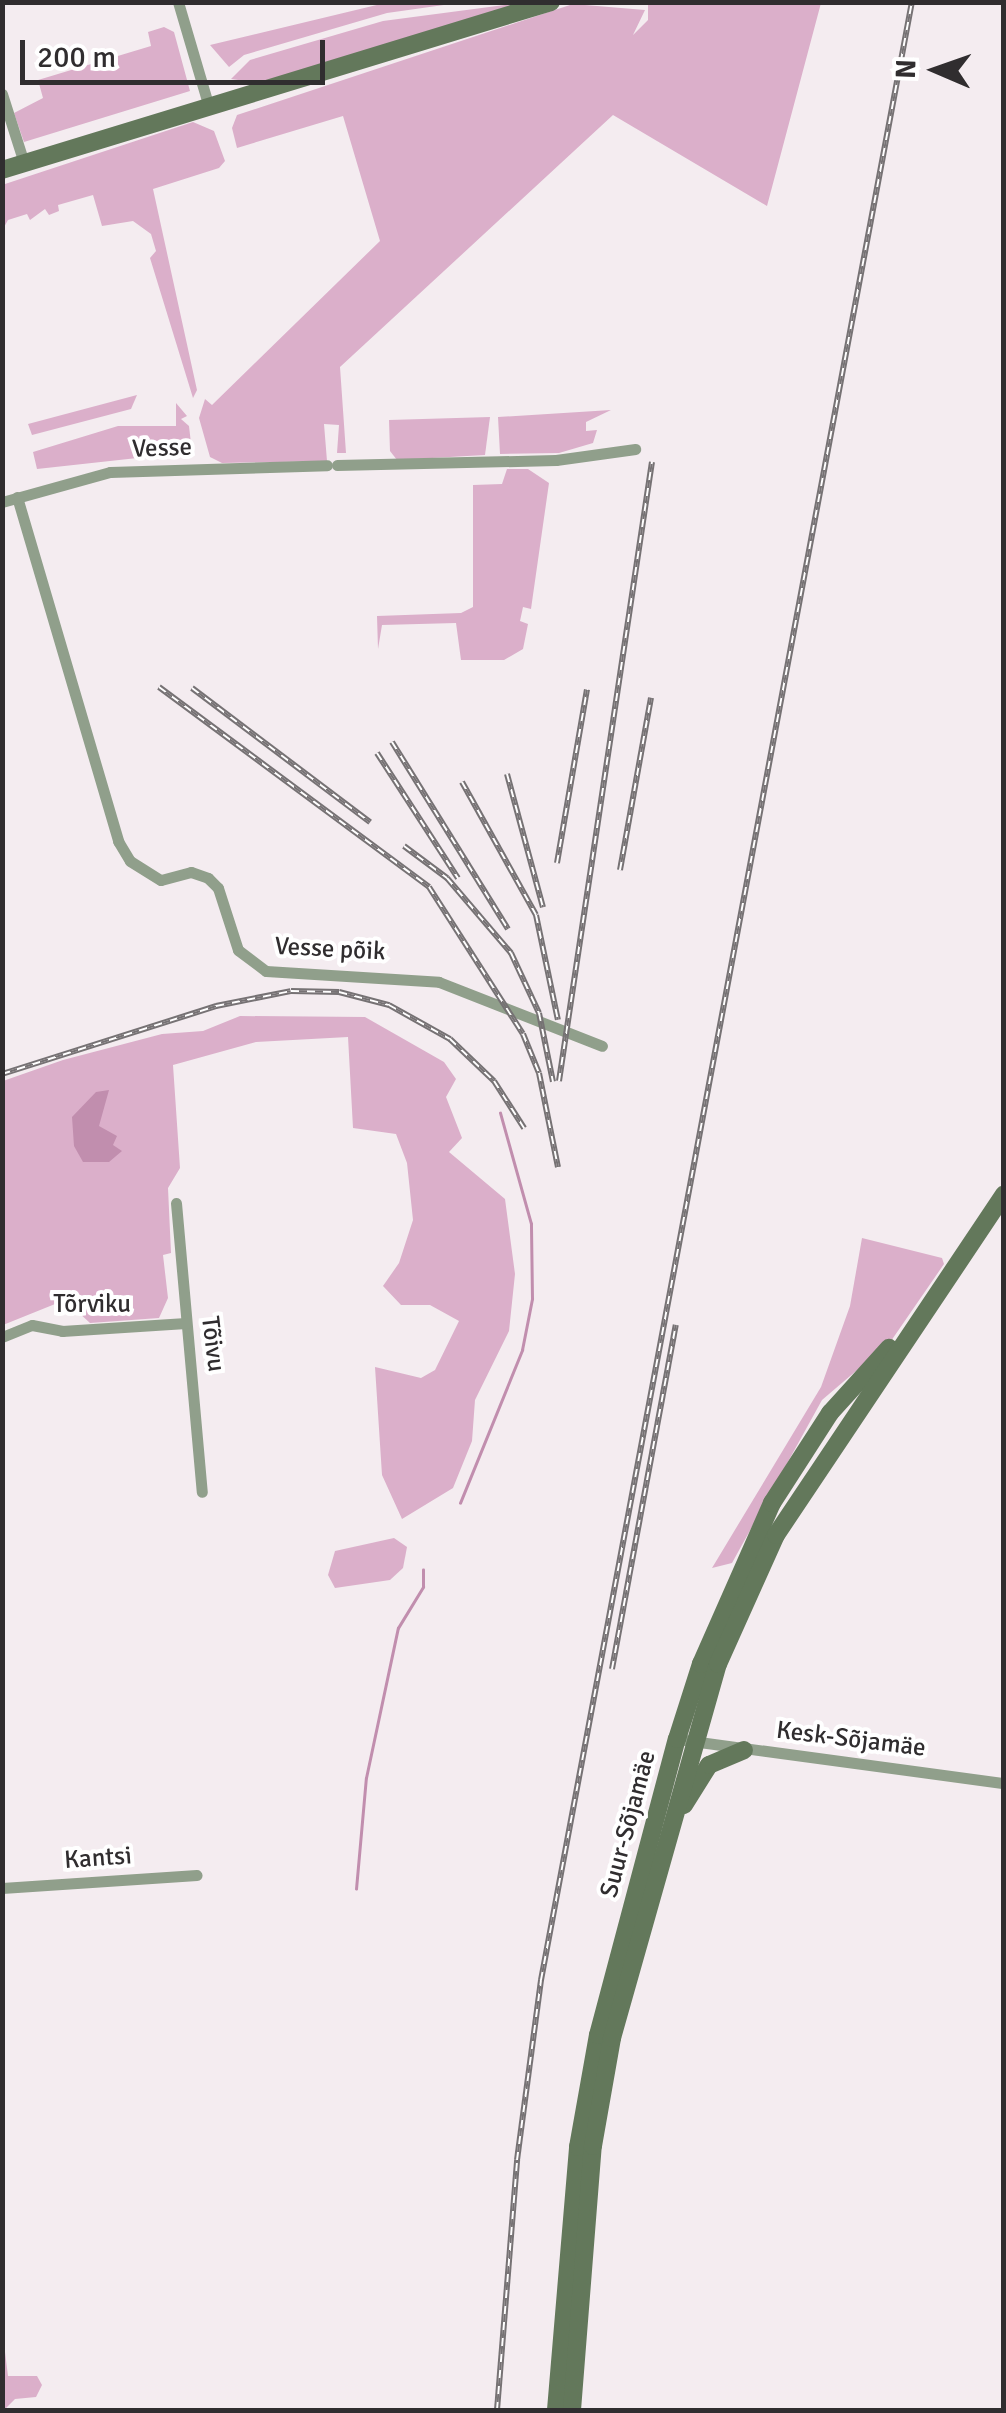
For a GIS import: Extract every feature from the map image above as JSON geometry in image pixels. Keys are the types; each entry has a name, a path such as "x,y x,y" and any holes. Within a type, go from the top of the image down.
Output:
{"main road":[{"path":"2,170 550,2"},
{"name":"Suur-Sõjamäe","path":"556,2410 581,2128 598,2035 685,1740 776,1535 1004,1194"},
{"name":"Suur-Sõjamäe","path":"572,2410 592,2146 612,2038 670,1826 701,1664 772,1503 841,1400 920,1315"},
{"path":"841,1400 858,1412"},
{"path":"670,1826 708,1764 744,1750"}],"street":[{"path":"178,2 210,107"},
{"path":"2,94 24,163"},
{"name":"Vesse","path":"2,502 110,472 556,460 635,449"},
{"name":"Vesse põik","path":"17,497 118,841 137,868 161,880 191,872 208,878 218,888 238,950 266,970 438,982 602,1046"},
{"name":"Tõivu","path":"176,1202 202,1492"},
{"name":"Tõrviku","path":"2,1336 20,1326 62,1331 186,1323"},
{"name":"Kesk-Sõjamäe","path":"685,1740 1004,1783"},
{"name":"Kantsi","path":"2,1888 196,1875"}],"shaded area":[{"path":"385,3 458,3 387,13 244,55 229,67 210,45"},
{"path":"520,3 259,83 231,79 250,60 383,21"},
{"path":"648,3 821,3 767,206 613,115 340,367 346,453 337,453 339,425 324,424 327,461 222,463 210,457 199,418 205,399 212,405 380,241 343,116 237,148 232,128 237,115 573,4 645,10 633,35 648,20"},
{"path":"164,27 174,32 190,91 24,142 14,113 43,98 38,80 151,46 148,32"},
{"path":"193,122 214,131 225,161 219,168 153,189 197,390 193,398 150,258 156,251 151,234 133,221 102,226 93,195 58,205 59,211 49,215 45,209 30,220 27,214 8,220 3,229 2,185"},
{"path":"137,395 131,409 32,435 28,424"},
{"path":"176,403 187,416 181,419 189,426 192,452 37,469 33,452 118,426 176,426"},
{"path":"611,410 586,422 586,431 597,430 593,443 559,453 500,454 498,417"},
{"path":"490,417 485,455 397,460 390,451 389,420"},
{"path":"507,469 528,469 549,483 531,609 523,607 520,621 528,624 523,649 504,660 461,660 456,623 382,625 378,649 377,616 461,613 473,607 473,485 502,484"},
{"path":"240,1016 365,1017 444,1062 456,1079 446,1097 462,1138 449,1152 505,1199 515,1274 509,1331 475,1400 472,1441 453,1488 402,1519 382,1475 375,1367 421,1378 435,1370 459,1321 430,1305 401,1305 383,1286 399,1263 413,1220 407,1163 396,1134 353,1128 348,1037 256,1042 173,1065 180,1168 168,1188 171,1253 163,1255 168,1298 159,1318 90,1323 65,1300 3,1325 3,1081 63,1060 162,1034 203,1031"},
{"path":"109,1090 99,1126 117,1136 113,1145 122,1151 109,1162 83,1162 74,1146 72,1117 96,1092"},
{"path":"862,1238 942,1258 944,1264 891,1341 822,1400 732,1563 712,1568 821,1387 850,1306"},
{"path":"394,1538 407,1547 403,1568 390,1580 335,1588 328,1575 335,1551"},
{"path":"3,2336 8,2376 37,2376 42,2385 36,2397 15,2399 4,2410"}],"waterway":[{"path":"460,1503 522,1350 532,1299 531,1224 500,1113"},
{"path":"356,1889 366,1778 398,1628 423,1587 423,1570"}],"railway":[{"path":"497,2410 517,2160 541,1980 912,2"},
{"path":"559,1081 652,462"},
{"path":"159,687 429,887 523,1034 539,1073 558,1167"},
{"path":"192,688 370,822"},
{"path":"557,863 587,690"},
{"path":"620,870 651,698"},
{"path":"392,742 508,929"},
{"path":"377,753 458,878"},
{"path":"507,774 543,907"},
{"path":"462,782 536,915 558,1020"},
{"path":"404,846 447,878 511,953 539,1013 553,1082"},
{"path":"2,1074 216,1006 291,991 339,992 389,1005 450,1039 494,1081 524,1128"},
{"path":"612,1669 676,1325"}]}
